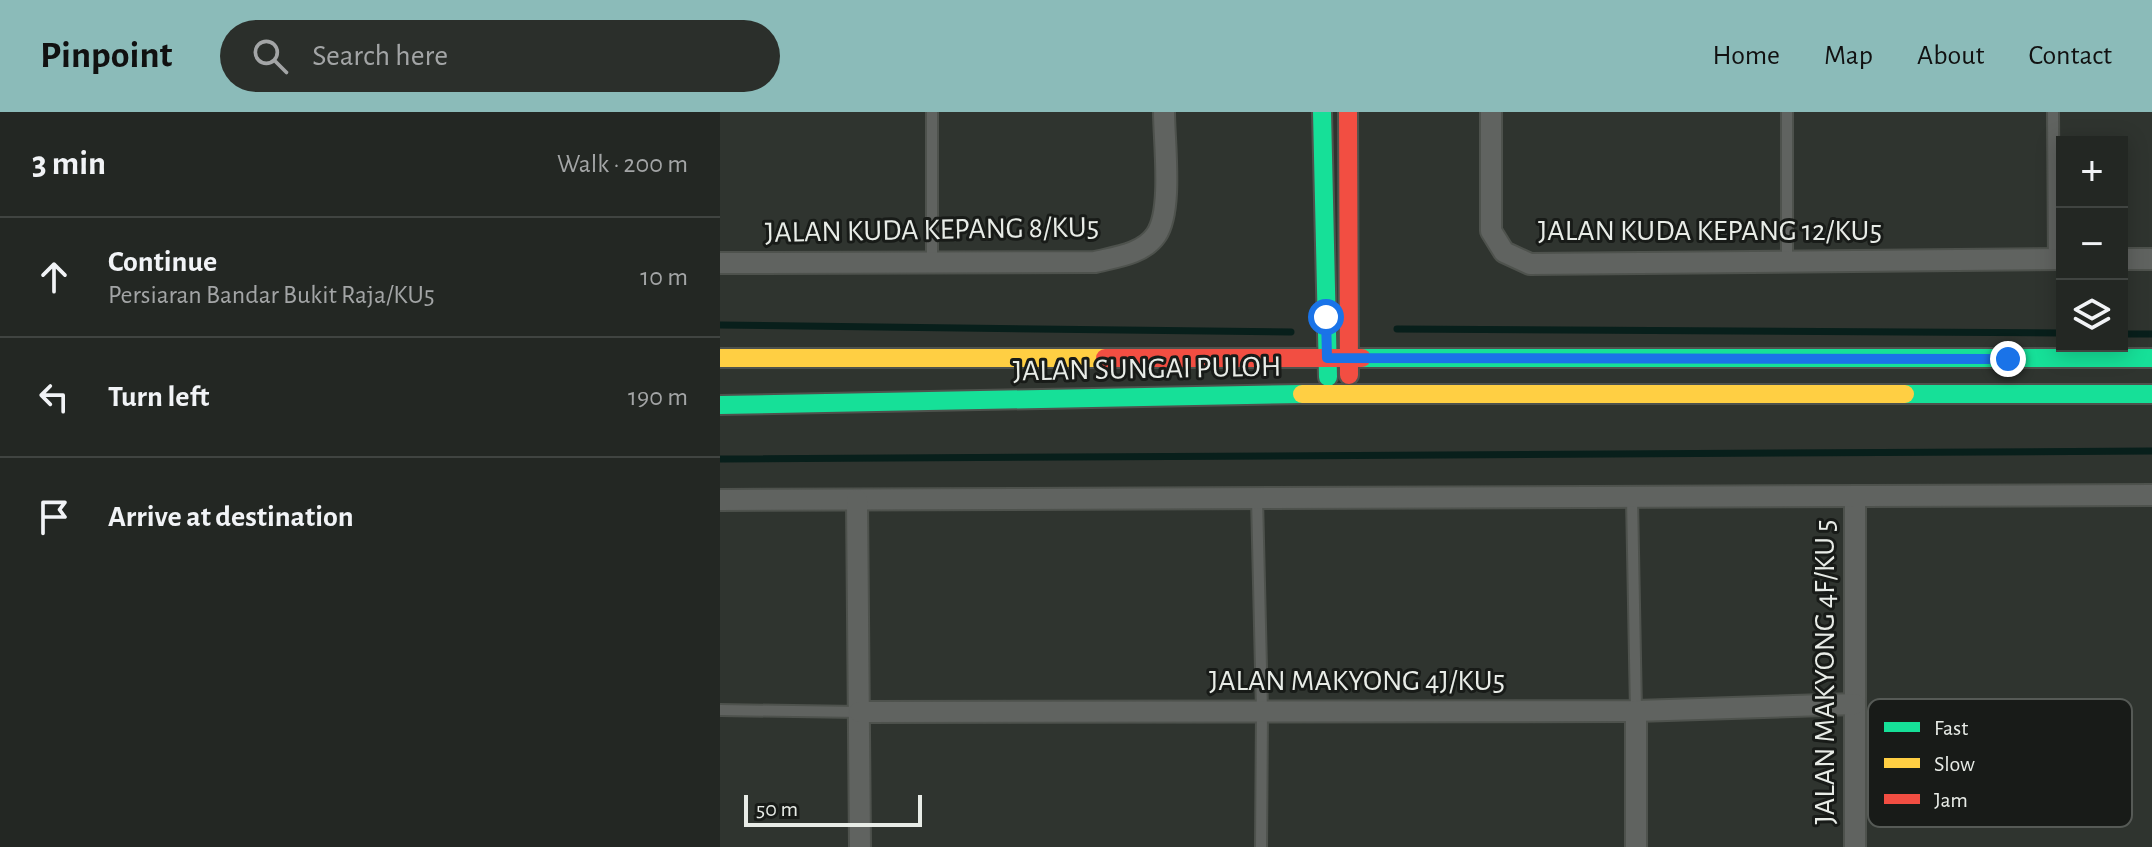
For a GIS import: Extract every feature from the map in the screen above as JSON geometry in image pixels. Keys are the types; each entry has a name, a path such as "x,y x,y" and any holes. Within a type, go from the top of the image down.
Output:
{"street":[{"name":"JALAN KUDA KEPANG 8/KU5","path":"720,263 1095,262 1129,255 1155,237 1164,219 1164,112"},
{"path":"1309,112 1323,153"},
{"path":"1322,112 1328,394"},
{"path":"1348,112 1349,394"},
{"name":"JALAN KUDA KEPANG 12/KU5","path":"1491,112 1491,231 1504,252 1530,264 2056,259"},
{"path":"2128,259 2152,259"},
{"path":"1349,314 1370,350 1385,358"},
{"path":"1286,358 1304,347 1326,317"},
{"path":"720,358 2152,358"},
{"name":"JALAN SUNGAI PULOH","path":"720,405 1328,394 2152,394"},
{"path":"720,500 2152,495"},
{"name":"JALAN MAKYONG 4F/KU 5","path":"1855,497 1855,847"},
{"path":"857,500 860,847"},
{"name":"JALAN MAKYONG 4J/KU5","path":"859,712 1636,711 1855,704"},
{"path":"1636,711 1636,847"}],"lane":[{"path":"932,112 932,262"},
{"path":"1787,112 1787,262"},
{"path":"2053,112 2056,208"},
{"path":"1257,498 1262,711 1261,847"},
{"path":"1632,498 1636,711"},
{"path":"720,710 859,712"}],"waterway":[{"path":"720,325 1291,332"},
{"path":"1397,329 2056,333"},
{"path":"2128,334 2152,334"},
{"path":"720,459 2152,451"}],"traffic: fast":[{"path":"1322,112 1328,377"},
{"path":"1362,358 2152,358"},
{"path":"720,405 1302,394"},
{"path":"1905,394 2152,394"}],"traffic: slow":[{"path":"720,358 1105,358"},
{"path":"1302,394 1905,394"}],"traffic: jam":[{"path":"1348,112 1349,375"},
{"path":"1105,358 1362,358"}],"route":[{"path":"1326,317 1327,358 2008,359"}]}
